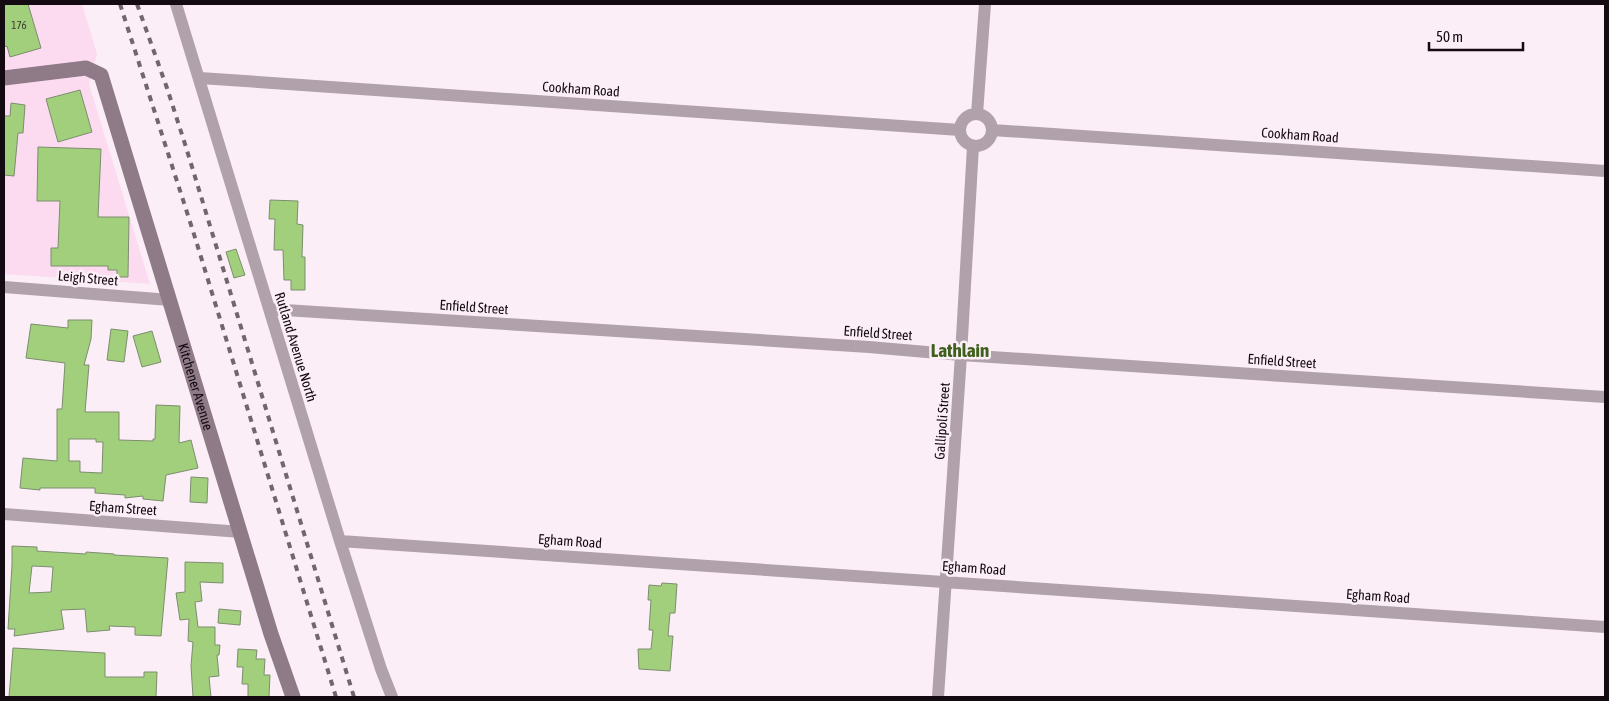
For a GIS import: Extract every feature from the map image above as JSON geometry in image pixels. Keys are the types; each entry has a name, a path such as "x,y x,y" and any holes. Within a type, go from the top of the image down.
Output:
{"street":[{"name":"Rutland Avenue North","path":"176,4 340,541 381,669 392,697"},
{"path":"977,114 985,4"},
{"name":"Kitchener Avenue","path":"4,78 86,68 101,74 271,634 293,697"},
{"name":"Cookham Road","path":"200,78 960,130"},
{"path":"977,114 989,121 992,130 984,144 973,146 962,139 960,130 963,120 977,114"},
{"name":"Cookham Road","path":"992,130 1605,171"},
{"name":"Gallipoli Street","path":"938,697 973,146"},
{"name":"Leigh Street","path":"4,286 170,300"},
{"name":"Enfield Street","path":"269,309 869,347 961,355 1605,397"},
{"name":"Egham Street","path":"4,514 241,532"},
{"name":"Egham Road","path":"340,541 1605,627"}],"shaded area":[{"path":"4,4 82,4 97,54 89,84 150,284 4,274"}],"building":[{"path":"4,4 28,4 41,48 10,57 7,46 4,47"},
{"path":"80,90 92,132 58,142 46,99"},
{"path":"11,103 25,105 23,133 18,133 14,176 4,175 4,116 10,116"},
{"path":"38,147 101,149 98,217 129,217 128,277 117,277 117,270 108,270 108,266 51,266 51,248 58,248 60,201 37,201"},
{"path":"270,200 298,201 297,224 303,225 302,257 305,257 305,290 291,290 291,280 284,280 283,250 274,250 275,219 269,219"},
{"path":"236,249 245,275 234,278 226,252"},
{"path":"68,320 92,320 91,339 84,365 89,365 85,412 119,412 119,440 153,441 155,439 156,405 180,406 179,443 191,440 198,468 166,475 163,501 143,499 143,496 125,498 125,495 95,493 95,488 40,488 40,490 20,488 23,458 57,461 57,409 62,409 65,363 26,358 31,324 68,328","holes":["69,439 96,439 96,442 103,442 102,473 80,472 80,461 69,461"]},
{"path":"111,329 128,331 124,362 107,360"},
{"path":"152,331 161,362 142,367 133,336"},
{"path":"191,477 208,478 207,503 190,502"},
{"path":"12,546 37,547 37,551 86,554 86,552 168,558 161,636 135,635 135,627 109,626 110,630 87,632 85,609 61,610 64,629 14,636 15,629 8,629","holes":["32,566 53,567 51,592 29,593"]},
{"path":"185,562 223,563 223,583 200,582 202,601 195,602 198,627 215,627 215,645 220,645 219,655 217,655 219,676 209,677 211,697 193,697 191,666 193,642 188,641 189,619 180,620 176,593 185,592"},
{"path":"662,583 677,584 675,613 670,613 668,636 673,636 670,671 639,669 638,649 651,649 653,630 649,630 651,600 648,600 649,585 661,586"},
{"path":"219,609 241,611 240,625 218,623"},
{"path":"13,648 105,653 105,677 144,677 144,672 157,672 156,697 9,697"},
{"path":"238,649 257,650 256,659 265,659 264,675 270,675 269,697 248,697 248,684 242,684 243,667 237,667"}],"railway":[{"path":"120,4 193,231 336,697"},
{"path":"137,4 185,144 354,697"}],"district":[{"name":"Lathlain","path":"960,350"}]}
